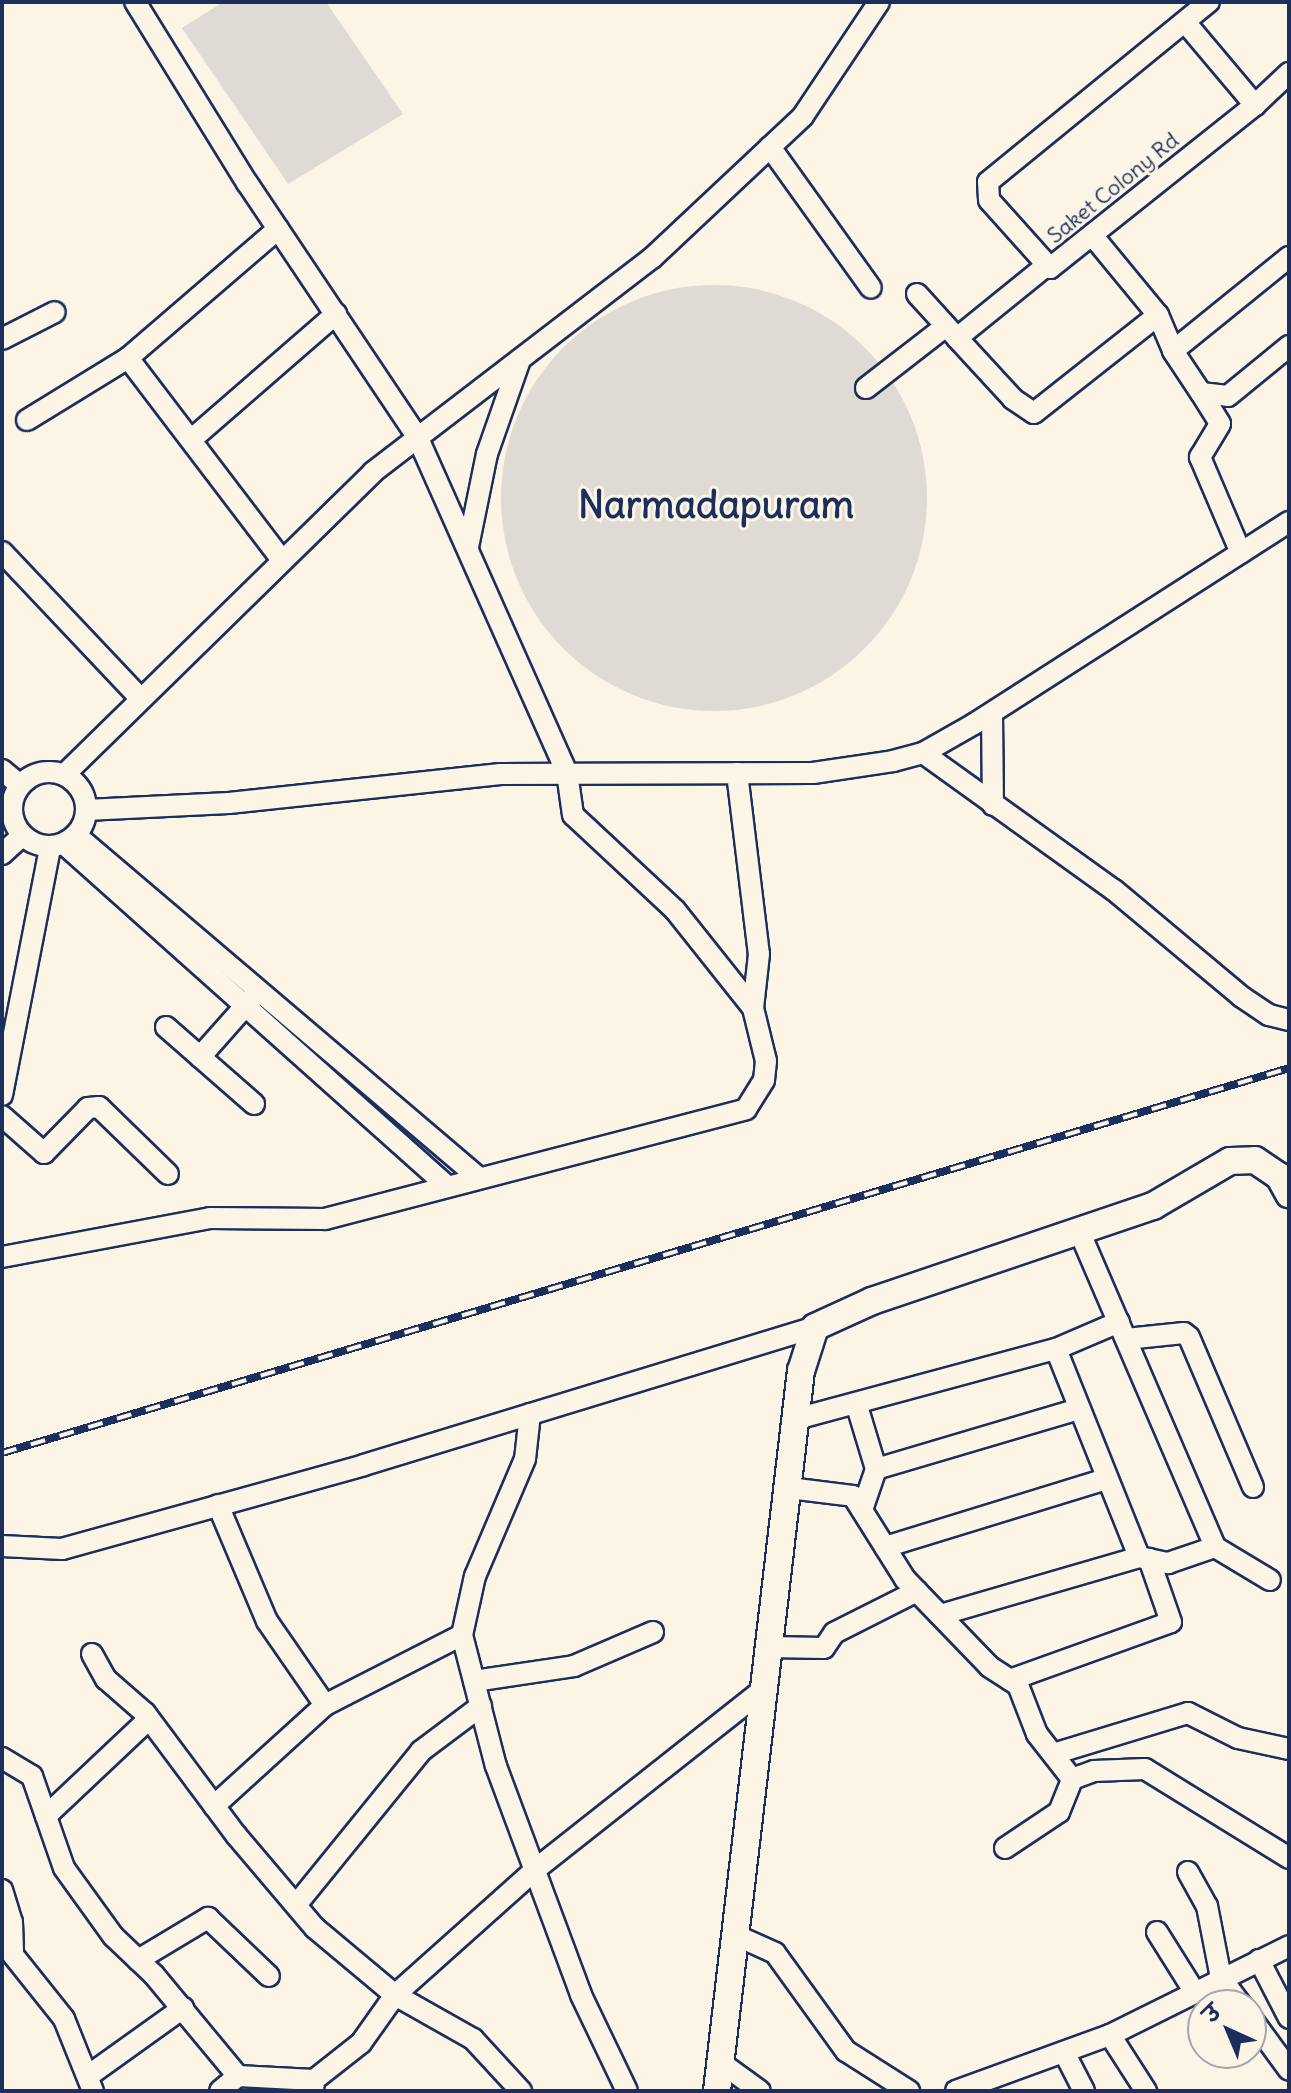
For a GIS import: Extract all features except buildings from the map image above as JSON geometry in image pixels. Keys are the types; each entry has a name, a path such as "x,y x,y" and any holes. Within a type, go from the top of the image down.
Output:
{"main road":[{"path":"717,2091 761,1691 789,1488 801,1371 815,1327 872,1301 1153,1206 1230,1161 1255,1160 1278,1164 1279,1176 1289,1194"}],"street":[{"path":"135,2 278,229 418,438 567,773 578,823 675,910 753,1008"},
{"path":"64,775 373,472 652,258 803,116 879,2"},
{"name":"Saket Colony Rd","path":"1209,2 988,182 989,200 1050,268 1255,105 1289,73"},
{"path":"1185,22 1255,105"},
{"path":"770,147 871,288"},
{"path":"27,420 128,358 278,229"},
{"path":"1092,235 1158,315 1173,351 1220,424 1200,457 1241,553"},
{"path":"1173,351 1289,257"},
{"path":"866,388 1047,265"},
{"path":"917,294 1013,399 1034,413 1158,315"},
{"path":"2,339 55,312"},
{"path":"192,439 336,314"},
{"path":"1201,393 1228,396 1289,346"},
{"path":"128,358 282,560"},
{"path":"468,547 487,454 520,360"},
{"path":"86,810 229,803 500,774 813,773 923,753 992,713 1289,522"},
{"path":"2,552 140,698"},
{"path":"992,713 993,805"},
{"path":"923,753 1114,890 1242,997 1269,1015 1289,1020"},
{"path":"2,770 22,836"},
{"path":"2,1257 210,1218 325,1219 746,1109 764,1080 766,1061 753,1008 759,954 737,773"},
{"path":"2,1095 64,842 86,810 84,795 64,775 32,775 11,797"},
{"path":"22,836 64,842 252,999 479,1178"},
{"path":"2,854 22,836"},
{"path":"200,1057 252,999"},
{"path":"252,999 447,1186"},
{"path":"166,1027 254,1104"},
{"path":"2,1116 44,1153 88,1108 99,1107 168,1174"},
{"path":"1080,1233 1215,1547 1270,1580"},
{"path":"2,1546 62,1549 530,1414 815,1327"},
{"path":"796,1419 857,1406 1122,1331 1184,1333 1189,1337 1253,1487"},
{"path":"1010,1680 1171,1622 1106,1479 1056,1349"},
{"path":"857,1406 876,1469 862,1510"},
{"path":"876,1469 1078,1409"},
{"path":"530,1414 525,1459 475,1576 462,1635 496,1766 581,1995 627,2091"},
{"path":"885,1547 1106,1479"},
{"path":"789,1488 853,1496 917,1591 990,1667 1018,1685 1037,1734 1072,1779"},
{"path":"218,1505 267,1621 325,1705"},
{"path":"940,1615 1144,1558 1168,1563 1215,1547"},
{"path":"768,1647 824,1648 834,1633 917,1591"},
{"path":"474,1681 574,1666 653,1632"},
{"path":"214,1806 325,1705 462,1635"},
{"path":"92,1654 106,1679 149,1719 214,1806 296,1905 395,1995 473,2039 521,2091"},
{"path":"2,1758 32,1776 64,1868 113,1936 183,2008 238,2076 313,2085 361,2043 395,1995 536,1869 761,1691"},
{"path":"296,1905 421,1751 481,1706"},
{"path":"1053,1754 1188,1713 1238,1738 1289,1749"},
{"path":"46,1816 149,1719"},
{"path":"1005,1848 1059,1812 1072,1779 1094,1771 1145,1769 1289,1858"},
{"path":"1188,1872 1207,1906 1221,1978 1229,1989"},
{"path":"2,1890 12,1922 13,1955 64,2019 91,2084 183,2008"},
{"path":"138,1960 208,1918 269,1976"},
{"path":"1157,1932 1193,1989"},
{"path":"733,1934 775,1953 846,2051 909,2091"},
{"path":"1198,1989 1289,1946"},
{"path":"1259,1960 1289,2018"},
{"path":"956,2091 1006,2083 1064,2052 1110,2035 1187,1995"},
{"path":"1110,2035 1146,2091"},
{"path":"1267,2040 1289,2070"},
{"path":"1064,2052 1084,2091"},
{"path":"720,2062 760,2091"},
{"path":"220,2091 238,2076"}],"shaded area":[{"path":"223,2 326,2 403,114 288,184 182,28"},
{"path":"714,285 756,289 796,301 833,321 865,347 891,379 911,416 923,456 927,498 923,540 911,580 891,617 865,649 833,675 796,695 756,707 714,711 672,707 632,695 595,675 563,649 537,617 517,580 505,540 501,498 505,456 517,416 537,379 563,347 595,321 632,301 672,289"}],"railway":[{"path":"2,1453 1289,1068"}],"district":[{"name":"Narmadapuram","path":"716,505"}]}
